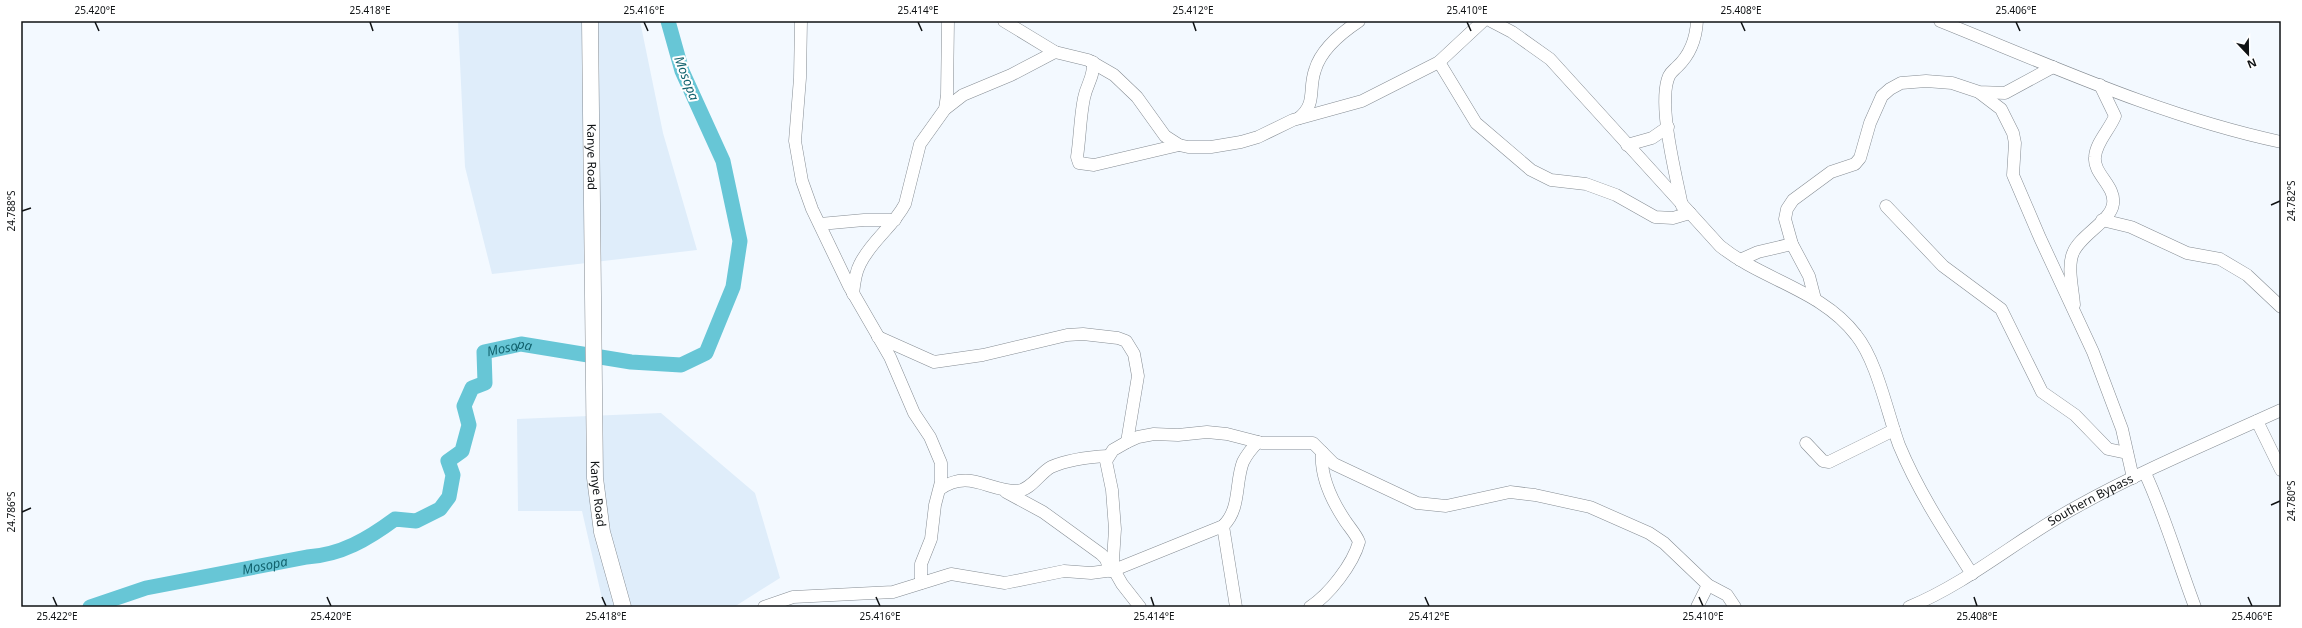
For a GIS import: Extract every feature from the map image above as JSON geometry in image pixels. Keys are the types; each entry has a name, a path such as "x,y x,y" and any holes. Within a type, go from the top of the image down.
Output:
{"main road":[{"name":"Kanye Road","path":"590,21 595,478 598,509 608,558 623,607"}],"street":[{"path":"801,21 800,78 795,141 802,181 820,224 853,294 890,357 914,412 936,450 941,468 940,489 935,505 931,539 921,564 920,583"},
{"path":"945,109 947,95 948,21"},
{"path":"1004,21 1056,52 1093,62 1114,74 1137,97 1166,136 1179,145"},
{"path":"1299,118 1310,105 1312,82 1319,59 1347,29 1360,21"},
{"path":"1093,62 1093,78 1085,93 1077,157 1079,163 1101,164 1179,145 1211,147 1241,142 1299,118 1362,100 1439,62 1483,21"},
{"path":"1686,209 1668,127 1665,96 1669,76 1692,47 1696,37 1697,21"},
{"path":"1940,21 2053,67 2186,118 2236,132 2281,142"},
{"path":"1498,22 1550,60 1720,246 1740,260 1815,299 1840,318 1856,334 1870,361 1894,430 1917,486 1972,574"},
{"path":"853,294 856,277 862,260 895,220 905,204 920,144 945,109 963,95 1024,69 1056,52"},
{"path":"1439,62 1476,123 1531,170 1551,180 1586,184 1616,195 1655,217 1673,218 1686,209"},
{"path":"1815,299 1809,276 1792,244 1785,219 1787,209 1793,200 1831,172 1855,164 1860,158 1870,123 1882,96 1890,89 1901,83 1926,81 1952,83 1979,92 2005,93 2053,67"},
{"path":"2075,313 2072,254 2078,244 2109,214 2113,205 2113,195 2095,163 2097,149 2115,116 2100,85"},
{"path":"1979,92 2001,109 2013,133 2015,142 2013,175 2093,352 2122,429 2133,478"},
{"path":"1628,145 1652,138 1668,127"},
{"path":"1886,206 1943,266 2001,309 2042,392 2075,415 2108,449 2127,453"},
{"path":"820,224 864,220 895,220"},
{"path":"2102,220 2131,227 2187,253 2220,259 2247,275 2281,307"},
{"path":"1740,260 1758,252 1792,244"},
{"path":"878,337 934,362 983,355 1032,342 1075,334 1118,338 1126,341 1134,354 1138,376 1127,442"},
{"name":"Southern Bypass","path":"1909,607 1939,593 1972,574 2053,520 2145,472 2281,410"},
{"path":"2257,421 2281,470"},
{"path":"1806,443 1823,460 1829,462 1894,430"},
{"path":"940,489 948,483 965,480 1017,492 1023,490 1051,468 1086,458 1108,456 1127,442 1138,437 1154,434 1178,435 1207,432 1227,434 1258,442 1313,443 1334,464 1416,503 1446,506 1510,492 1535,495 1590,507 1649,533 1664,543 1708,585 1727,595 1735,607"},
{"path":"764,607 793,597 893,592 951,574 1004,583 1064,571 1091,573 1112,570 1223,526 1229,519 1236,500 1243,462 1258,442"},
{"path":"1310,607 1324,597 1333,586 1359,542 1344,518 1324,479 1321,463 1322,452"},
{"path":"1108,456 1106,465 1112,490 1115,529 1112,570"},
{"path":"2145,472 2163,512 2172,547 2195,607"},
{"path":"1003,489 1048,516 1104,556 1112,570 1140,607"},
{"path":"1223,526 1236,607"},
{"path":"1697,607 1708,585"}],"shaded area":[{"path":"458,21 640,21 663,133 697,250 492,274 465,167"},
{"path":"661,413 755,493 780,578 734,607 604,607 582,511 518,511 517,419"}],"waterway":[{"name":"Mosopa","path":"90,607 146,588 331,553 354,545 395,519 416,521 440,509 449,497 453,475 448,461 462,451 469,425 464,406 472,388 485,383 484,352 521,344 631,362 681,365 706,353 733,287 740,241 723,161 682,71 668,21"}]}
